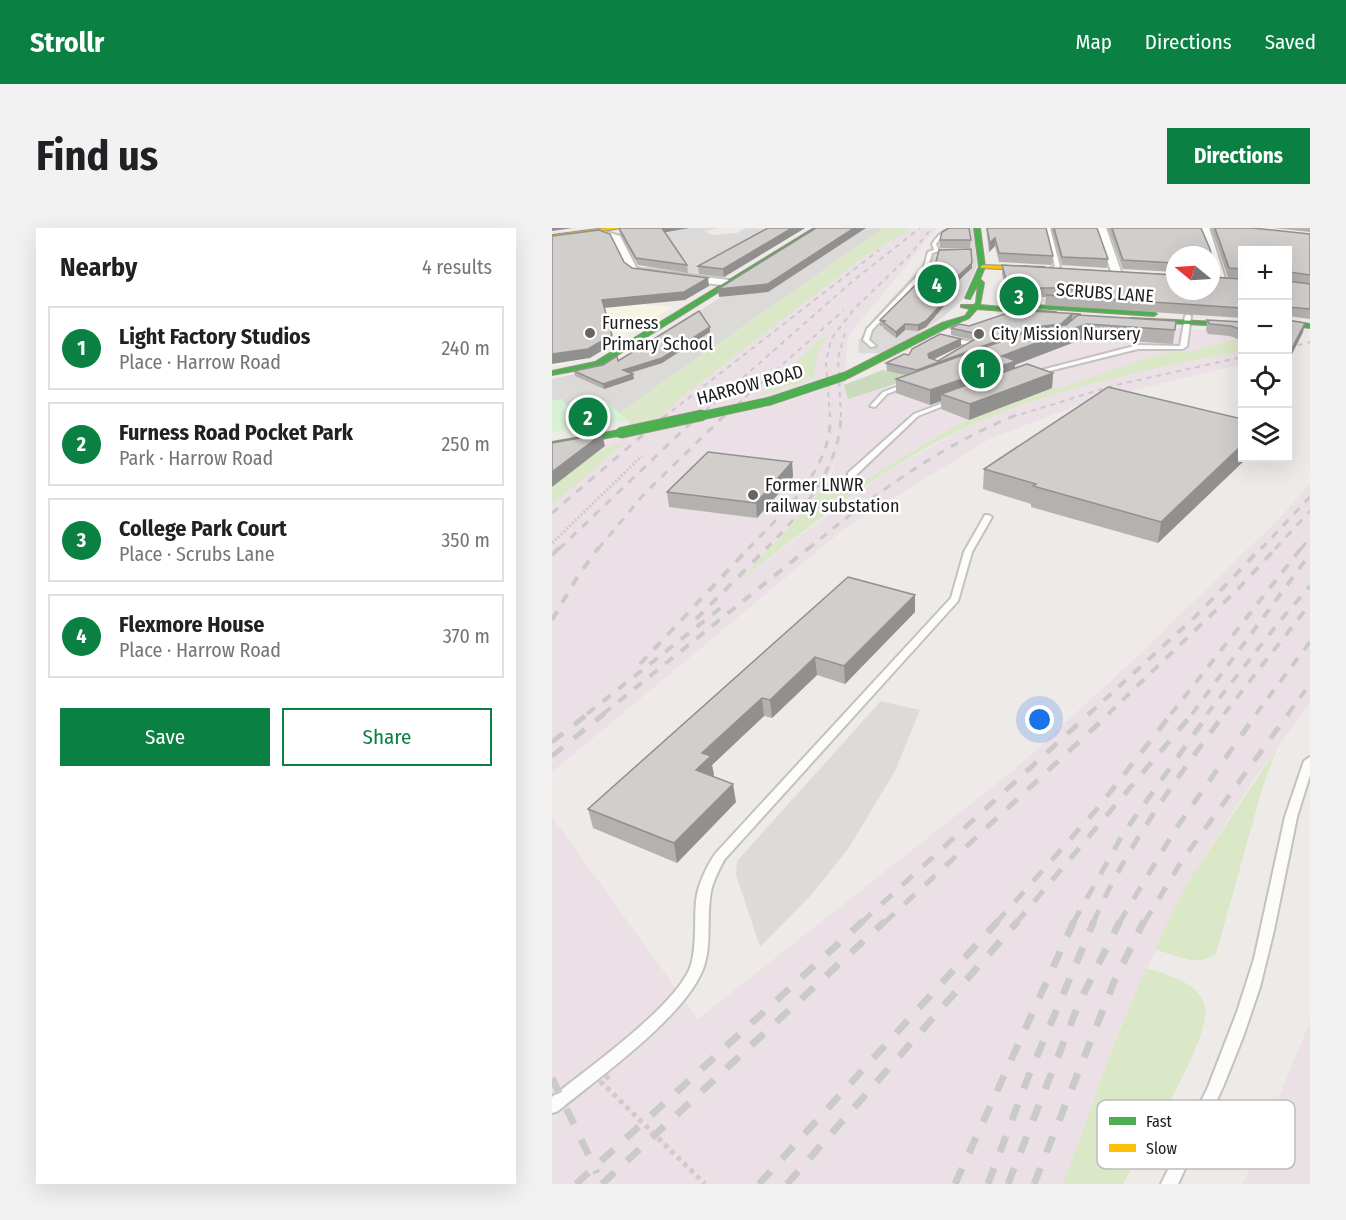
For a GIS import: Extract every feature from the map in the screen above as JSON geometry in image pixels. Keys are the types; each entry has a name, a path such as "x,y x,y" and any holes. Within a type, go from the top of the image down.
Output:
{"main road":[{"path":"552,237 618,228"},
{"path":"552,373 597,364 818,228"},
{"name":"HARROW ROAD","path":"552,445 620,434 770,401 845,376 895,355 945,325 957,323 971,305 974,283 979,283 982,267 975,250 977,228"},
{"path":"982,267 1072,272"},
{"path":"1099,273 1122,274"},
{"path":"979,283 992,290 996,300 1002,304"},
{"name":"SCRUBS LANE","path":"971,305 1002,304 1037,309"},
{"name":"SCRUBS LANE","path":"971,305 1037,309 1073,307 1188,323 1238,326"},
{"name":"SCRUBS LANE","path":"1188,323 1238,320"},
{"path":"1292,324 1310,328"},
{"path":"1292,328 1310,328"}],"street":[{"path":"1101,228 1122,274"},
{"path":"1204,228 1221,281"},
{"path":"600,231 617,238 632,269 638,272 729,283"}],"lane":[{"path":"1048,228 1058,267 1051,270"},
{"path":"937,251 934,244 936,240 945,232 954,229"},
{"path":"873,346 866,340 869,330 926,270 930,252 946,250"},
{"path":"1037,309 1042,300 1060,302"},
{"path":"1073,307 1092,303"},
{"path":"1177,330 1188,323"},
{"path":"1029,374 1138,347 1181,348 1188,323"},
{"path":"928,335 975,346 960,355"},
{"path":"873,406 885,393 918,381"},
{"path":"851,475 916,415 966,396"},
{"path":"552,1106 668,1008 686,986 695,971 700,955 704,898 709,876 719,857 955,599 968,552 988,516"},
{"path":"1208,1100 1222,1071 1254,985 1287,827 1310,761"},
{"path":"1169,1184 1176,1169"}],"path":[{"path":"552,543 646,451"},
{"path":"609,1076 601,1082 705,1184"}],"shaded area":[{"path":"635,228 719,228 704,231 713,235 737,233 746,228 802,229 722,277 647,268 632,239 618,231"},
{"path":"831,228 884,228 619,413 606,401 568,408 561,399 552,401 552,379 612,366"},
{"path":"884,228 937,228 848,336 844,385 848,399 885,386 890,387 1005,345 1147,327 1238,332 1238,338 1192,351 1162,353 1057,389 1052,388 954,426 852,488 828,483 837,459 814,500 745,577 889,470 962,430 1001,413 1061,392 1140,372 1238,352 1238,365 1089,401 989,439 845,528 552,772 552,487 631,424 619,413"},
{"path":"949,228 973,228 977,265 962,300 942,318 888,353 858,353 859,340 874,318 919,269 935,241"},
{"name":"Furness Primary School","path":"552,300 673,307 585,360 552,366"},
{"path":"1310,483 1310,703 1254,779 1185,886 1116,1037 1063,1184 552,1184 552,817 698,1019 1015,769 1125,668 1280,518"},
{"path":"881,701 920,710 895,771 848,849 812,894 760,947 736,875 737,861"},
{"path":"1310,1022 1310,1184 1243,1184 1249,1169 1295,1169 1295,1100 1278,1100"}],"green space":[{"path":"884,228 912,228 858,261 678,400 659,418 631,424 619,413"},
{"path":"821,338 825,338 817,355 814,378 759,396"},
{"path":"1238,338 1238,352 1135,373 1065,391 963,429 875,479 741,580 814,500 824,483 852,488 954,426 1052,388 1057,389 1162,353 1192,351"},
{"path":"883,370 898,373 929,373 848,399 844,385"},
{"path":"561,399 569,408 606,401 628,420 552,432 552,401"},
{"path":"624,443 552,505 552,487 569,472 585,459 603,449"},
{"path":"1277,748 1262,789 1216,954 1209,958 1194,960 1155,949 1185,886"},
{"path":"1146,968 1182,981 1197,992 1202,999 1205,1008 1204,1023 1197,1044 1171,1100 1097,1100 1097,1169 1131,1169 1123,1184 1063,1184 1114,1044"}],"building":[{"path":"619,228 662,228 687,265 636,258"},
{"path":"768,228 792,228 723,269 698,266"},
{"path":"816,228 854,228 768,284 718,289"},
{"path":"949,228 969,228 971,240 940,240 942,232"},
{"path":"987,228 1046,228 1053,256 999,253 995,238 990,243"},
{"path":"1054,228 1097,228 1108,259 1062,257"},
{"path":"1112,228 1201,228 1209,246 1166,246 1166,262 1123,260"},
{"path":"1215,228 1252,228 1310,234 1310,275 1292,272 1292,246 1238,246 1238,269 1229,268"},
{"path":"599,230 610,234 624,262 632,268 708,278 684,292 602,300 612,335 588,349 552,354 552,236"},
{"path":"971,249 972,263 932,300 944,301 926,321 918,325 905,324 896,332 883,322 885,321 880,320 935,266 939,250"},
{"path":"1002,265 1166,274 1166,300 1220,300 1220,278 1238,279 1238,308 1046,295 1062,296 1066,291 1061,288 1041,288 1036,295 1010,293","holes":["1071,289 1093,290 1098,293 1093,298 1067,295"]},
{"path":"1292,282 1310,284 1310,309 1292,307"},
{"path":"1011,310 1081,314 1072,314 1061,324 1035,327 917,370 886,363 904,354 909,355 912,349 940,334 961,339 928,354 929,358 938,361 977,338 973,333 951,328 959,324 969,326 1011,312"},
{"path":"699,311 710,327 662,358 623,370 633,374 603,384 574,371 603,365 617,356 618,361"},
{"path":"1078,315 1176,321 1175,330 1086,324 1002,356 1016,361 930,390 896,379 1039,328 1066,325"},
{"path":"1207,320 1238,322 1238,329 1231,326 1210,324"},
{"path":"1292,321 1305,323 1292,348"},
{"path":"1027,364 1053,373 970,404 941,394"},
{"path":"1108,387 1238,418 1238,449 1161,522 1033,486 1036,484 984,469"},
{"path":"602,434 552,472 552,443"},
{"path":"708,452 792,462 756,503 667,492"},
{"path":"848,577 915,595 844,666 815,657 770,700 762,698 702,753 711,756 696,770 733,784 674,843 588,809"}],"railway":[{"path":"698,417 854,280 920,228"},
{"path":"830,416 826,363 831,339 855,308 908,257 931,229"},
{"path":"664,417 879,250"},
{"path":"723,417 844,310"},
{"path":"841,416 838,358 846,329"},
{"path":"1292,347 1310,342"},
{"path":"1012,417 1112,386 1238,358"},
{"path":"552,513 666,415"},
{"path":"559,549 699,415"},
{"path":"598,549 645,493 725,415"},
{"path":"808,549 882,491 933,457 1016,415"},
{"path":"748,549 790,505 814,472 829,435 830,416"},
{"path":"766,549 793,520 817,488 834,454 841,416"},
{"path":"1261,549 1310,497"},
{"path":"1275,549 1310,511"},
{"path":"1301,549 1310,537"},
{"path":"552,555 560,547"},
{"path":"552,620 578,576 599,547"},
{"path":"640,664 750,547"},
{"path":"603,714 810,547"},
{"path":"1089,714 1197,615 1262,547"},
{"path":"1108,714 1239,588 1277,547"},
{"path":"1171,714 1302,547"},
{"path":"696,619 766,549"},
{"path":"1192,714 1310,554"},
{"path":"1207,714 1310,586"},
{"path":"587,714 728,602"},
{"path":"1224,714 1310,604"},
{"path":"1256,714 1310,642"},
{"path":"1288,714 1310,684"},
{"path":"552,742 589,713"},
{"path":"552,756 605,713"},
{"path":"861,923 1090,713"},
{"path":"884,923 1110,713"},
{"path":"996,923 1097,809 1172,713"},
{"path":"1016,923 1193,713"},
{"path":"1073,922 1123,834 1209,713"},
{"path":"1093,923 1136,841 1170,788 1225,713"},
{"path":"1119,923 1177,827 1257,713"},
{"path":"1144,923 1183,859 1289,713"},
{"path":"594,1167 863,921"},
{"path":"602,1184 885,921"},
{"path":"759,1184 998,921"},
{"path":"787,1184 1018,921"},
{"path":"988,1184 1027,1080 1094,921"},
{"path":"1034,1184 1114,982 1144,921"},
{"path":"955,1184 1073,922"},
{"path":"1008,1184 1079,1003 1119,923"},
{"path":"552,1078 594,1167"},
{"path":"576,1184 594,1167"},
{"path":"594,1167 597,1173"}],"traffic: fast":[{"path":"552,373 597,364 818,228"},
{"path":"968,298 982,267 977,228"},
{"path":"845,376 945,325 967,317 979,303 981,283 978,281"},
{"path":"963,306 1056,314"},
{"path":"1035,306 1154,314"},
{"path":"1132,319 1238,325"},
{"path":"1292,324 1310,326"},
{"path":"620,433 770,401 845,376"},
{"path":"552,445 620,433"}],"traffic: slow":[{"path":"552,237 618,228"},
{"path":"982,267 1044,269"}],"place":[{"name":"Flexmore House","path":"937,284"},
{"name":"College Park Court","path":"1019,296"},
{"name":"Furness Primary School","path":"590,333"},
{"name":"City Mission Nursery","path":"979,334"},
{"name":"Light Factory Studios","path":"981,369"},
{"name":"Furness Road Pocket Park","path":"588,417"},
{"name":"Former LNWR railway substation","path":"753,495"}]}
